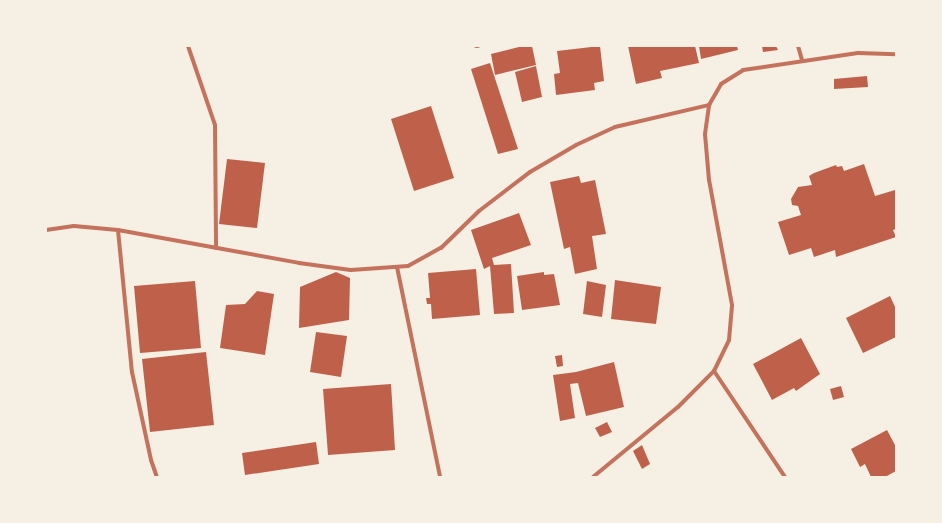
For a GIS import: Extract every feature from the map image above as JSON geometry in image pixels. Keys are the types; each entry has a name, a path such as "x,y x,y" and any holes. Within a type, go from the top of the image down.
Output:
{"street":[{"path":"188,46 215,125 216,248"},
{"path":"798,46 802,60"},
{"path":"593,477 678,407 714,371 729,340 732,305 709,180 705,134 710,105 721,84 743,70 802,60 858,53 896,54"},
{"path":"46,230 74,226 118,230 351,270 408,266 441,248 479,211 530,172 576,145 615,127 710,105"},
{"path":"118,230 132,372 151,460 157,477"},
{"path":"397,267 440,477"},
{"path":"714,371 785,477"}],"building":[{"path":"523,46 532,46 536,65 495,75 491,54"},
{"path":"600,46 604,81 594,83 595,90 556,95 554,74 560,73 557,51"},
{"path":"628,46 695,46 699,63 660,71 662,78 636,84"},
{"path":"699,46 737,46 738,50 701,59"},
{"path":"762,46 776,46 778,50 763,52"},
{"path":"490,63 518,149 498,154 471,69"},
{"path":"536,66 542,97 522,102 515,72"},
{"path":"867,76 868,87 834,89 834,79"},
{"path":"431,106 454,178 414,191 391,119"},
{"path":"227,159 265,163 257,228 219,224"},
{"path":"864,164 875,196 895,190 896,229 893,230 896,237 836,257 835,250 814,257 811,248 789,255 778,222 801,215 798,206 792,205 791,199 798,187 812,185 809,176 836,165 837,167 842,166 844,171"},
{"path":"579,176 581,183 595,180 606,234 592,236 597,269 575,274 570,247 564,249 550,182"},
{"path":"519,213 531,245 492,258 494,265 511,264 514,313 494,314 490,266 484,269 471,230"},
{"path":"476,269 480,315 432,319 431,304 427,304 426,298 430,298 428,273"},
{"path":"336,272 350,278 349,320 299,328 300,287"},
{"path":"544,272 544,275 554,274 560,305 522,310 517,276"},
{"path":"615,280 661,287 656,324 611,319"},
{"path":"195,281 201,348 140,353 134,286"},
{"path":"587,281 606,285 602,317 583,314"},
{"path":"257,291 274,294 265,355 220,348 226,305 245,304"},
{"path":"890,296 896,309 896,337 863,353 846,318"},
{"path":"316,332 347,336 341,377 310,372"},
{"path":"801,338 820,374 796,391 794,388 772,400 753,364"},
{"path":"206,352 214,425 150,432 142,359"},
{"path":"562,355 563,366 557,367 555,356"},
{"path":"614,362 624,407 586,416 578,383 570,384 575,418 560,421 553,375 576,372"},
{"path":"391,384 395,450 328,455 323,389"},
{"path":"841,386 844,397 833,400 830,389"},
{"path":"607,422 612,432 600,437 595,428"},
{"path":"887,430 896,447 896,471 885,477 871,477 865,464 860,467 851,449"},
{"path":"316,442 319,464 245,475 242,453"},
{"path":"642,445 650,464 642,469 633,451"}]}
